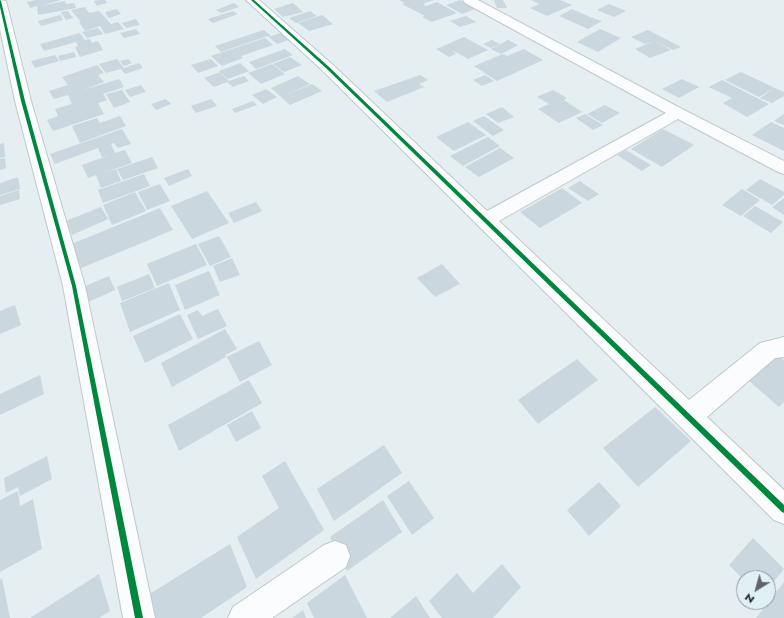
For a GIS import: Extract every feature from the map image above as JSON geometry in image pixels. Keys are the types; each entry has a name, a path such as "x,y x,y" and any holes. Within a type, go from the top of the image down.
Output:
{"street":[{"path":"252,0 328,68 784,510"},
{"path":"468,0 784,168"},
{"path":"0,2 23,101 74,286 139,618"},
{"path":"486,220 678,113"},
{"path":"688,417 768,350 779,346 784,347"},
{"path":"244,618 335,556"}],"building":[{"path":"36,0 61,0 41,6 65,1 66,4 74,3 76,8 38,15 37,6 30,8 27,2"},
{"path":"105,0 107,3 97,6 94,1"},
{"path":"399,0 434,0 423,4 426,6 418,9 437,2 457,13 432,22 422,17 425,16 402,4 405,3"},
{"path":"460,0 475,9 462,14 446,5"},
{"path":"494,0 503,0 507,8 497,8"},
{"path":"531,0 560,0 572,5 547,16 530,8 539,4"},
{"path":"234,3 239,7 221,13 216,10"},
{"path":"293,3 303,12 283,17 274,9"},
{"path":"609,4 626,11 614,17 597,10"},
{"path":"85,7 89,13 99,11 111,24 118,22 124,29 105,34 100,26 85,31 79,22 81,22 71,10"},
{"path":"117,9 121,14 109,18 105,12"},
{"path":"572,9 602,21 588,29 559,16"},
{"path":"68,11 73,18 66,20 61,12"},
{"path":"233,11 238,14 213,23 208,19"},
{"path":"310,11 317,16 296,23 289,18"},
{"path":"60,15 63,20 41,26 38,21"},
{"path":"322,15 333,24 309,31 298,23"},
{"path":"466,16 476,22 460,27 450,21"},
{"path":"136,19 140,25 126,28 122,23"},
{"path":"98,28 103,34 87,38 82,32"},
{"path":"136,29 140,34 124,38 120,33"},
{"path":"600,29 621,38 598,52 577,42"},
{"path":"264,30 271,36 281,33 289,40 277,44 268,36 221,52 215,46"},
{"path":"648,30 681,47 673,50 655,41 645,44 631,37"},
{"path":"80,33 85,40 90,39 92,43 98,41 103,50 80,57 75,47 78,46 76,42 44,51 40,44"},
{"path":"464,37 488,50 468,59 452,50 456,54 449,57 436,49"},
{"path":"265,38 273,45 241,56 243,58 222,66 211,56"},
{"path":"492,40 500,44 491,48 483,44"},
{"path":"508,40 518,45 501,54 491,49"},
{"path":"655,41 671,50 650,58 635,49"},
{"path":"285,49 293,55 256,69 249,62"},
{"path":"524,49 543,60 497,81 474,66 503,54 507,56"},
{"path":"74,52 76,57 60,61 58,56"},
{"path":"55,55 59,61 35,68 31,61"},
{"path":"290,57 302,65 284,72 273,64"},
{"path":"117,59 124,68 106,73 99,64"},
{"path":"128,59 132,63 124,66 120,61"},
{"path":"211,59 218,66 198,73 191,65"},
{"path":"139,63 143,68 125,74 121,69"},
{"path":"240,63 249,71 228,79 219,71"},
{"path":"272,64 285,74 261,84 248,73"},
{"path":"97,65 104,73 98,75 104,82 83,90 119,79 124,87 103,94 107,100 98,103 104,114 53,131 47,120 58,116 55,109 72,104 68,95 54,99 49,91 68,85 62,77"},
{"path":"220,72 229,81 244,76 249,81 233,87 227,82 214,87 204,78"},
{"path":"741,72 775,88 759,97 725,80"},
{"path":"420,75 428,80 419,84 424,87 387,102 374,91"},
{"path":"485,75 494,81 482,86 473,80"},
{"path":"298,76 310,84 284,96 312,84 322,91 290,105 271,88"},
{"path":"682,79 699,87 679,98 662,89"},
{"path":"722,80 769,104 747,117 723,103 732,98 709,87"},
{"path":"141,85 146,92 130,97 125,90"},
{"path":"775,88 784,92 784,96 772,103 760,98"},
{"path":"266,89 277,97 263,104 252,95"},
{"path":"122,90 130,102 114,108 106,94"},
{"path":"553,90 567,98 564,100 582,112 559,123 538,109 549,104 537,97"},
{"path":"166,99 171,104 156,110 151,104"},
{"path":"211,99 217,106 196,113 191,106"},
{"path":"253,101 257,105 235,113 232,109"},
{"path":"605,105 620,113 602,123 587,114"},
{"path":"502,107 514,117 498,123 486,114"},
{"path":"585,114 603,125 593,130 576,118"},
{"path":"784,114 784,125 774,121"},
{"path":"120,116 126,126 80,143 72,126 97,118 100,123"},
{"path":"484,116 504,130 493,136 473,121"},
{"path":"468,122 486,135 454,151 436,137"},
{"path":"771,122 784,128 784,151 752,135"},
{"path":"122,129 131,144 118,148 114,143 111,144 115,153 125,150 132,163 103,173 116,169 121,181 101,188 96,175 88,178 82,165 107,156 102,157 98,148 55,164 50,154"},
{"path":"663,129 694,145 662,167 631,149"},
{"path":"488,137 500,146 463,166 450,156"},
{"path":"4,143 5,157 0,158 0,144"},
{"path":"500,148 514,158 479,177 465,167"},
{"path":"626,150 651,165 642,171 617,155"},
{"path":"152,157 158,168 123,180 117,169"},
{"path":"5,158 6,168 0,170 0,159"},
{"path":"188,169 192,176 169,186 164,178"},
{"path":"144,174 150,186 103,203 98,190"},
{"path":"18,177 20,189 0,195 0,183"},
{"path":"760,179 784,192 784,195 772,205 746,190"},
{"path":"580,181 599,194 588,201 568,188"},
{"path":"160,184 170,201 147,210 138,192"},
{"path":"562,188 582,203 540,228 520,212"},
{"path":"742,189 760,200 741,216 722,205"},
{"path":"19,190 20,199 0,205 0,196"},
{"path":"207,191 229,223 192,239 171,206"},
{"path":"135,192 146,211 112,225 103,205"},
{"path":"784,198 784,215 772,207"},
{"path":"256,202 262,211 234,223 228,213"},
{"path":"755,206 783,222 771,233 743,216"},
{"path":"101,207 108,219 72,235 66,221"},
{"path":"160,208 173,230 79,269 69,245"},
{"path":"219,236 231,257 210,266 198,244"},
{"path":"196,244 207,265 157,286 147,264"},
{"path":"232,258 240,275 220,282 213,266"},
{"path":"442,264 460,284 435,297 417,278"},
{"path":"209,271 220,295 185,310 175,285"},
{"path":"149,274 155,288 122,301 117,287"},
{"path":"109,276 115,290 82,305 76,290"},
{"path":"169,283 180,310 130,332 120,303"},
{"path":"15,305 21,325 0,334 0,311"},
{"path":"218,309 227,326 198,339 187,315 198,310 202,316"},
{"path":"180,314 193,339 145,363 133,336"},
{"path":"225,329 237,349 225,355 226,357 172,387 161,363"},
{"path":"259,341 272,365 240,382 227,357"},
{"path":"779,356 784,360 784,402 779,407 748,380"},
{"path":"577,359 598,380 538,424 518,400"},
{"path":"40,375 44,394 0,415 0,394"},
{"path":"249,380 262,403 179,451 168,425"},
{"path":"655,407 691,441 638,487 603,448"},
{"path":"252,411 261,428 236,442 227,425"},
{"path":"384,445 402,473 334,521 317,489"},
{"path":"47,456 52,479 20,496 18,487 6,493 4,478"},
{"path":"285,461 324,530 256,579 237,537 279,508 262,476"},
{"path":"409,481 434,518 412,535 387,496"},
{"path":"599,482 621,506 589,536 567,510"},
{"path":"18,491 20,506 33,499 42,549 0,572 0,500"},
{"path":"383,500 402,532 347,571 330,537"},
{"path":"753,538 784,569 776,579 776,570 736,570 736,572 729,565"},
{"path":"230,544 247,587 201,618 155,618 148,595"},
{"path":"502,564 521,587 493,618 442,618 429,601 457,573 473,593"},
{"path":"99,574 110,611 99,618 30,618"},
{"path":"345,575 367,618 314,618 307,603"},
{"path":"2,578 10,618 0,618 0,580"},
{"path":"784,582 784,618 756,618 762,610 776,610 776,592"},
{"path":"416,596 430,618 390,618"},
{"path":"303,610 306,618 292,618"}],"cycle path":[{"path":"252,0 328,68 784,510"},
{"path":"0,1 23,101 74,286 139,618"}]}
